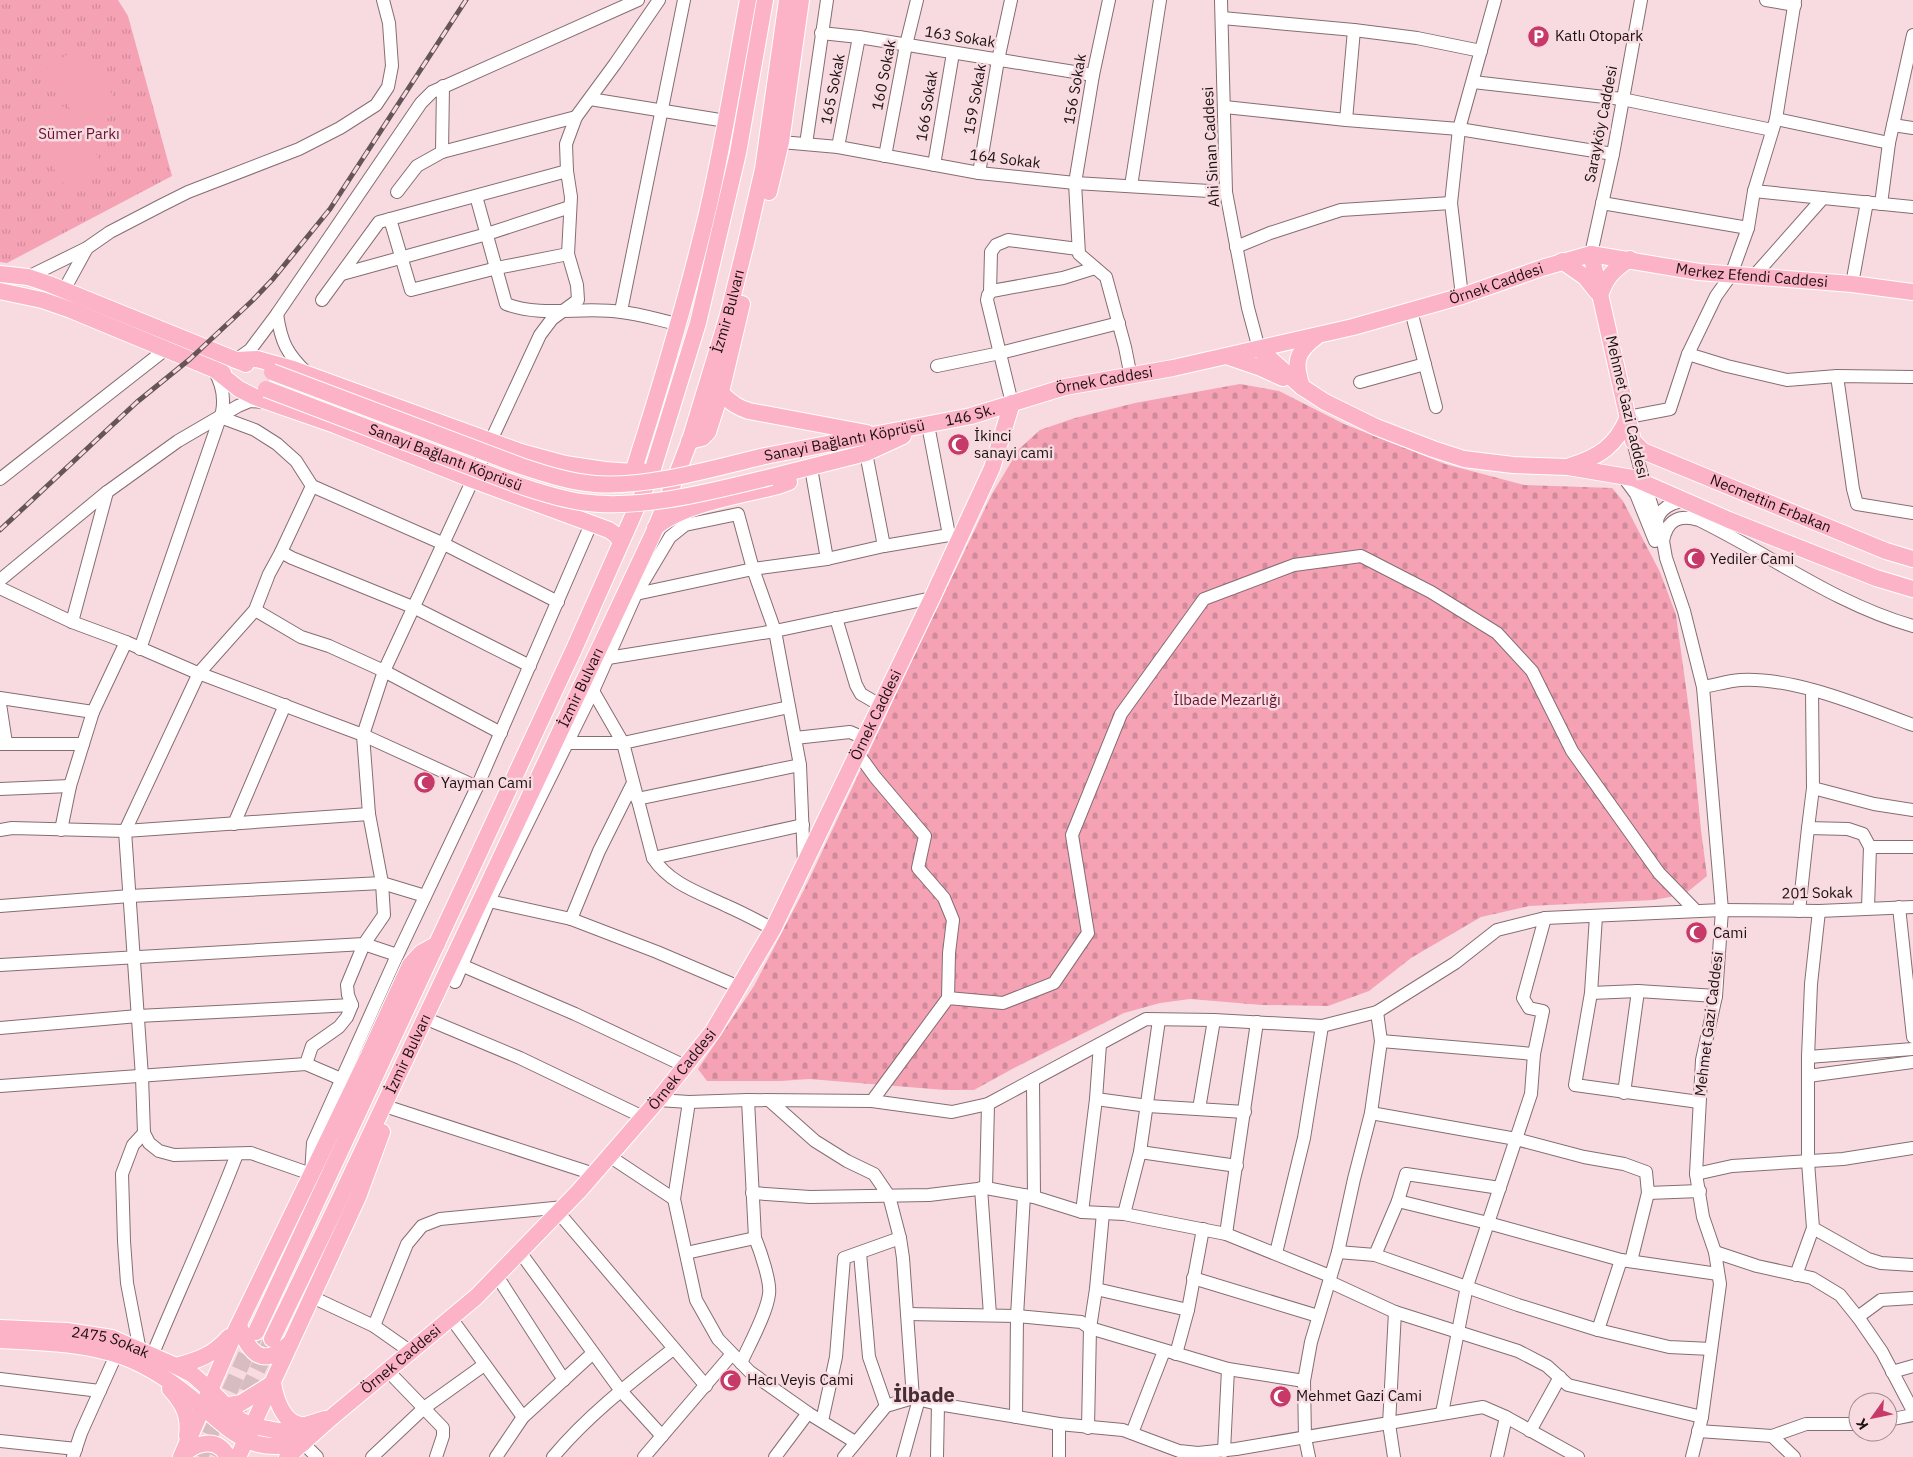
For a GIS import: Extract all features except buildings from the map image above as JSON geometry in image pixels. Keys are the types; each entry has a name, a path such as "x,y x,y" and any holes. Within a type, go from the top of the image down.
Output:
{"main road":[{"path":"634,472 678,324 708,208 748,0"},
{"name":"İzmir Bulvarı","path":"256,1332 574,649 653,466 700,313 738,153 765,0"},
{"name":"İzmir Bulvarı","path":"272,1339 458,961 656,528 689,441 728,315 763,168 787,0"},
{"path":"689,441 702,438 708,432 720,392 781,142 801,0"},
{"name":"Merkez Efendi Caddesi","path":"1591,254 1699,272 1852,284 1913,292"},
{"name":"Örnek Caddesi","path":"288,1457 332,1417 476,1298 594,1174 658,1100 713,1031 773,929 932,598 953,538 992,468 1012,403 1065,387 1131,377 1319,335 1412,311 1462,296 1562,261 1591,254"},
{"name":"Mehmet Gazi Caddesi","path":"1591,254 1633,440"},
{"path":"1562,261 1585,277 1600,295 1611,272 1630,259"},
{"name":"Sanayi Bağlantı Köprüsü","path":"0,274 28,277 64,290 236,360 521,466 553,476 594,484 622,484 652,480 927,425"},
{"path":"0,291 42,300 71,310 214,369 239,389 273,404 335,425 473,480 591,524 613,533 621,542"},
{"path":"1302,387 1297,362 1299,354 1303,348 1319,335"},
{"path":"1259,349 1302,387"},
{"path":"1226,357 1261,368 1302,387"},
{"path":"236,360 265,360 490,441 565,464 634,472 653,466"},
{"name":"Sanayi Bağlantı Köprüsü","path":"214,369 525,488 547,495 583,502 616,504 663,500 719,490 866,453 927,425"},
{"path":"708,382 728,401 749,411 877,434"},
{"name":"Necmettin Erbakan","path":"1302,387 1325,402 1376,427 1464,459 1513,465 1568,467 1622,475 1643,481 1728,520 1876,578 1913,589"},
{"name":"146 Sk.","path":"927,425 971,416 1012,403"},
{"path":"1568,467 1597,456 1612,444 1621,432 1628,417"},
{"name":"Necmettin Erbakan","path":"1633,440 1643,451 1886,551 1913,559"},
{"path":"656,528 663,521 678,512 778,486 788,482 807,469"},
{"path":"184,1450 238,1328 368,1057 410,964 421,953 437,944"},
{"path":"238,1457 247,1428 273,1383 358,1197 391,1108 455,982 458,961"},
{"name":"2475 Sokak","path":"0,1328 67,1331 112,1338 193,1375 210,1390 222,1413"},
{"path":"238,1328 249,1347 258,1354 265,1356 277,1353 291,1342"},
{"path":"176,1366 197,1361 211,1354 238,1328"},
{"name":"2475 Sokak","path":"0,1340 90,1347 116,1355 157,1374 203,1407 222,1413"},
{"path":"157,1374 178,1398 188,1418 184,1450"},
{"path":"184,1450 222,1413 273,1383"},
{"path":"273,1383 276,1401 282,1412 298,1424 306,1425 332,1417"},
{"path":"222,1413 239,1436 247,1428"},
{"path":"247,1428 279,1431 295,1430 332,1417"},
{"path":"247,1428 271,1446 303,1443"},
{"path":"184,1450 199,1444 208,1444 219,1447 228,1457"}],"street":[{"path":"28,277 87,248 137,217 188,192 299,149 340,128 376,105 388,87 392,66 390,23 383,0"},
{"path":"236,360 250,350 277,314 421,103 432,92 638,0"},
{"path":"306,1064 312,1046 339,1027 347,1016 352,1005 347,985 364,944 384,915 382,883 370,814 363,735 384,671 415,608 540,335 552,319 567,310 578,300 577,285 568,254 571,197 566,170 566,144 576,118 659,0"},
{"path":"621,311 684,0"},
{"path":"806,144 827,0"},
{"name":"160 Sokak","path":"885,156 906,45 917,0"},
{"name":"159 Sokak","path":"979,174 998,60 1011,0"},
{"name":"156 Sokak","path":"1078,249 1075,184 1093,75 1109,0"},
{"path":"1131,186 1160,0"},
{"name":"Ahi Sinan Caddesi","path":"1221,0 1226,192 1248,308 1259,349"},
{"path":"1462,296 1451,203 1459,129 1495,0"},
{"name":"Sarayköy Caddesi","path":"1591,254 1613,154 1640,0"},
{"path":"1628,417 1670,409 1688,354 1716,296 1731,275 1748,228 1754,191 1774,125 1795,2 1766,0"},
{"path":"1222,18 1354,30 1417,38 1480,51"},
{"path":"1346,120 1354,30"},
{"name":"163 Sokak","path":"821,33 1093,75"},
{"path":"1882,204 1889,143 1913,35"},
{"name":"165 Sokak","path":"838,147 859,38"},
{"name":"166 Sokak","path":"934,165 953,53"},
{"path":"1473,82 1622,99 1889,143"},
{"path":"442,152 443,86"},
{"path":"590,98 662,112 726,121"},
{"path":"1225,107 1346,120 1459,129 1613,154"},
{"path":"397,192 417,166 442,152 576,118"},
{"path":"1893,125 1913,128"},
{"name":"164 Sokak","path":"781,142 838,147 979,174 1075,184 1226,192"},
{"path":"322,300 379,222 566,170"},
{"path":"1754,191 1913,207"},
{"path":"476,196 506,304 536,312 567,310 621,311 678,324"},
{"path":"1754,276 1823,198"},
{"path":"1852,284 1866,202"},
{"path":"1236,247 1270,233 1341,210 1451,203"},
{"path":"1602,203 1748,228"},
{"path":"342,274 487,234 570,207"},
{"path":"390,219 410,290 497,268 568,254"},
{"path":"1012,403 988,296 991,252 1000,242 1008,240 1078,249 1079,254 1106,277 1131,377"},
{"path":"64,290 87,248"},
{"path":"988,296 1063,278 1095,268"},
{"path":"1412,311 1436,407"},
{"path":"277,314 285,348 309,375"},
{"path":"937,366 1119,324"},
{"path":"0,479 166,349"},
{"path":"1688,354 1727,366 1787,380 1837,376 1913,377"},
{"path":"1360,382 1425,364"},
{"path":"140,649 224,406 219,379 214,369"},
{"path":"1837,376 1853,489 1857,504 1913,514"},
{"path":"0,580 107,492 178,441 247,402 254,401 273,404"},
{"path":"220,417 254,430 277,444 296,461 312,486 444,544 558,602"},
{"path":"636,594 753,569 827,559 884,546 953,538 927,425"},
{"name":"Mehmet Gazi Caddesi","path":"1633,440 1643,481 1684,611 1703,687 1722,910 1716,996 1702,1060 1696,1174 1703,1217 1715,1252 1720,1284 1702,1417 1692,1457"},
{"path":"866,453 884,546"},
{"path":"807,469 827,559"},
{"name":"Mehmet Gazi Caddesi","path":"1622,475 1636,494 1656,543 1666,558"},
{"path":"312,486 282,552 268,574 256,610 199,673 125,831 142,1077 144,1133 149,1143 159,1151 174,1156 251,1153 311,1174 313,1143 397,955 477,787 591,524"},
{"path":"72,622 107,492"},
{"path":"734,497 753,569 775,631 800,765 804,825 804,864"},
{"path":"1657,522 1658,516 1664,509 1674,503 1684,501"},
{"path":"685,1066 458,961 593,691 636,594 670,536 685,525 738,514"},
{"path":"1663,541 1665,532 1675,520 1689,517 1699,520 1854,604 1885,618 1913,626"},
{"path":"282,552 292,558 415,608 530,666"},
{"path":"948,998 1003,1003 1054,983 1088,933 1072,835 1121,714 1204,599 1294,565 1360,556 1431,592 1497,634 1532,671 1572,751 1659,873 1696,911"},
{"path":"0,588 72,622 126,642 199,673 363,735 477,787"},
{"path":"608,658 775,631 932,598"},
{"path":"256,610 301,637 329,646 384,671 500,733"},
{"path":"836,618 856,685 861,694 880,705"},
{"path":"62,830 70,786 93,712 126,642"},
{"path":"1703,687 1740,680 1774,682 1812,690 1913,725"},
{"path":"1799,911 1812,788 1812,690"},
{"path":"593,691 623,744 636,800 653,858 661,870 673,880 773,929"},
{"path":"0,698 93,712"},
{"path":"0,704 3,744 83,744"},
{"path":"234,824 285,705"},
{"path":"566,743 623,744 789,707"},
{"path":"795,738 850,732 861,745 875,777 925,836 918,868 944,898 953,920 949,954 948,998 872,1101"},
{"path":"636,800 800,765"},
{"path":"571,919 599,850 633,783"},
{"path":"0,789 70,786"},
{"path":"1812,788 1874,804 1913,810"},
{"path":"0,830 12,828 125,831 370,814"},
{"path":"653,858 804,825"},
{"path":"1808,828 1848,829 1863,834 1870,848 1868,908"},
{"path":"1870,848 1913,847"},
{"path":"0,906 130,896 382,883 425,896"},
{"path":"489,901 571,919 657,952 739,987"},
{"path":"1899,907 1913,1037"},
{"name":"201 Sokak","path":"658,1100 688,1102 748,1100 872,1101 952,1112 988,1104 1146,1019 1214,1020 1322,1026 1377,1012 1455,963 1497,930 1545,918 1722,910 1819,911 1913,907"},
{"path":"1796,1274 1813,1228 1808,1162 1808,1057 1811,984 1819,911"},
{"path":"1596,916 1590,993 1575,1085 1699,1102"},
{"path":"1442,1414 1467,1286 1531,1094 1534,1054 1543,1010 1529,1008 1523,998 1545,918"},
{"path":"0,965 364,944 397,955"},
{"path":"1590,993 1638,991 1716,996"},
{"path":"1624,1093 1638,991"},
{"path":"0,1028 138,1016 352,1005"},
{"path":"1310,1457 1305,1438 1304,1381 1310,1342 1338,1252 1371,1114 1381,1041 1377,1012"},
{"path":"1124,1214 1140,1152 1159,1020"},
{"path":"1198,1109 1214,1020"},
{"path":"434,1022 520,1058 643,1117"},
{"path":"1226,1234 1257,1022"},
{"path":"1276,1253 1304,1138 1322,1026"},
{"path":"1381,1041 1534,1054"},
{"path":"1082,1212 1096,1099 1100,1044"},
{"path":"1808,1057 1913,1049"},
{"path":"1808,1076 1913,1062"},
{"path":"0,1086 306,1064 341,1079"},
{"path":"1016,1417 1018,1316 1029,1196 1033,1080"},
{"path":"1096,1099 1148,1106 1245,1112"},
{"path":"644,1457 706,1386 737,1359 759,1325 769,1294 762,1255 755,1238 748,1100"},
{"path":"770,1101 814,1141 847,1161 874,1174 889,1196 903,1258 916,1399 903,1457"},
{"path":"688,1102 674,1198 696,1300 718,1340 750,1372 808,1413 855,1442"},
{"path":"988,1104 983,1188 990,1315"},
{"path":"391,1108 594,1174"},
{"path":"1371,1114 1516,1139 1624,1164 1646,1172 1648,1193 1626,1261 1598,1330"},
{"path":"144,1133 133,1145 122,1174 127,1283 146,1353"},
{"path":"1696,1174 1732,1166 1843,1159 1913,1148"},
{"path":"1140,1152 1237,1166"},
{"path":"146,1353 179,1291 214,1215 237,1154"},
{"path":"609,1156 674,1198"},
{"path":"1375,1255 1398,1201 1406,1174 1500,1188"},
{"path":"752,1193 810,1196 889,1196 929,1195 983,1188 1029,1196 1082,1212 1124,1214 1226,1234 1276,1253 1395,1312 1518,1351 1547,1366 1568,1385 1702,1417"},
{"path":"1648,1193 1700,1190"},
{"path":"1398,1201 1488,1223 1626,1261 1718,1274"},
{"path":"374,1326 407,1244 422,1226 440,1219 561,1210 673,1349 706,1386"},
{"path":"1088,1428 1090,1328 1096,1289 1103,1213"},
{"path":"1813,1228 1868,1259 1881,1263 1913,1265"},
{"path":"1132,1433 1188,1310 1204,1229"},
{"path":"686,1253 755,1238"},
{"path":"822,1421 836,1357 844,1258 900,1238"},
{"path":"520,1252 621,1391 662,1436"},
{"path":"1338,1252 1375,1255 1518,1305 1598,1330 1669,1347 1711,1349"},
{"path":"1715,1252 1757,1266 1812,1278 1840,1295 1882,1352 1913,1411"},
{"path":"860,1253 869,1357 886,1406"},
{"path":"497,1276 564,1380"},
{"path":"1193,1278 1318,1316"},
{"path":"1096,1289 1188,1310"},
{"path":"312,1297 374,1326 411,1352"},
{"path":"1858,1317 1881,1300 1913,1298"},
{"path":"1394,1457 1389,1424 1395,1312"},
{"path":"907,1314 1018,1316 1081,1322 1090,1328 1228,1369 1304,1381"},
{"path":"451,1318 523,1417"},
{"path":"553,1457 565,1442 621,1391 673,1349"},
{"path":"496,1457 523,1417 593,1353"},
{"path":"0,1441 75,1453 116,1355"},
{"path":"372,1457 424,1408 484,1365"},
{"path":"1892,1372 1913,1366"},
{"path":"1228,1369 1232,1452"},
{"path":"388,1371 443,1428 443,1436 436,1457"},
{"path":"1530,1431 1560,1378"},
{"path":"0,1379 100,1391"},
{"path":"844,1457 886,1406 916,1399 1059,1424 1123,1430 1178,1454 1232,1452 1483,1407 1506,1417 1530,1431 1558,1452 1578,1457"},
{"path":"938,1404 938,1457"},
{"path":"775,1457 808,1413"},
{"path":"1898,1418 1913,1415"},
{"path":"1497,1457 1506,1417"},
{"path":"1059,1424 1059,1457"},
{"path":"1698,1431 1772,1436 1806,1424 1848,1424"},
{"path":"1772,1436 1794,1457"},
{"path":"303,1443 317,1457"}],"green space":[{"name":"Sümer Parkı","path":"0,0 118,0 128,16 172,176 7,263 0,262"},
{"path":"80,46 122,109 86,133 44,70"},
{"path":"64,106 106,169 70,193 28,130"},
{"name":"İlbade Mezarlığı","path":"1240,384 1279,391 1344,424 1445,464 1524,485 1612,488 1623,501 1660,572 1676,615 1691,724 1707,876 1685,894 1654,900 1529,906 1481,917 1411,958 1369,991 1328,1006 1262,1005 1190,999 1160,1003 1124,1013 974,1090 945,1090 809,1079 707,1081 698,1069 754,986 805,888 992,494 1019,449 1040,430 1075,418 1135,403"}],"tunnel":[{"path":"200,1457 254,1337"},
{"path":"216,1457 272,1339"}],"railway":[{"path":"0,530 137,402 190,359 273,279 330,209 466,0"}],"place":[{"name":"Katlı Otopark","path":"1539,36"},
{"name":"İkinci sanayi cami","path":"958,445"},
{"name":"Yediler Cami","path":"1694,559"},
{"name":"Yayman Cami","path":"425,783"},
{"name":"Cami","path":"1697,933"},
{"name":"Hacı Veyis Cami","path":"731,1380"},
{"name":"Mehmet Gazi Cami","path":"1280,1396"}],"district":[{"name":"İlbade","path":"924,1395"}]}
